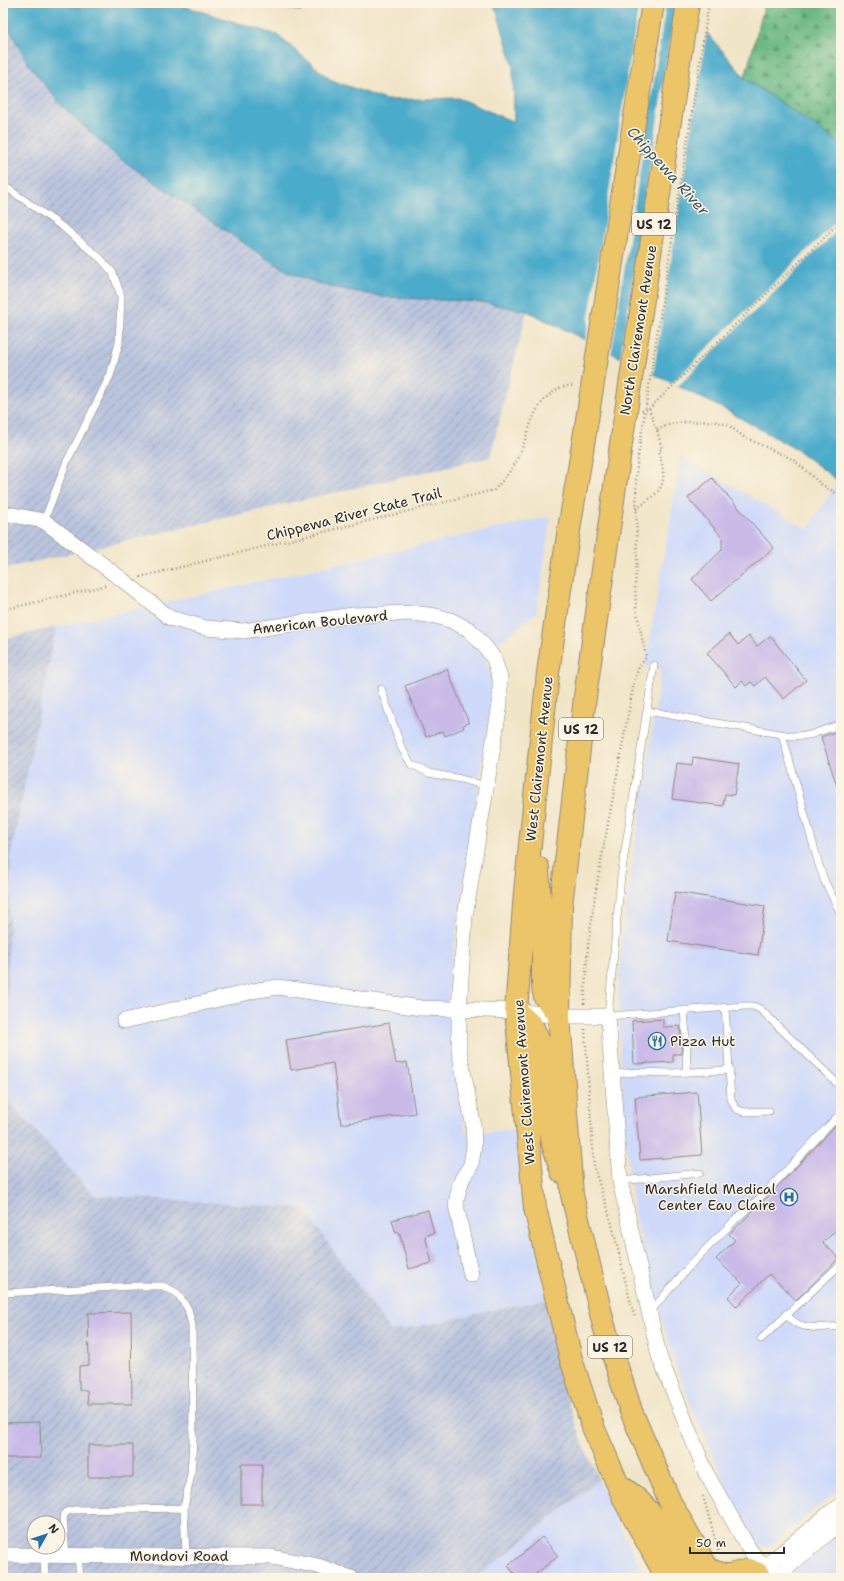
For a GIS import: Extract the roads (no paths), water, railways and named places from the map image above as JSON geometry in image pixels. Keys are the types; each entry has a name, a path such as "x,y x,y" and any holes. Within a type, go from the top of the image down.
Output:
{"main road":[{"name":"West Clairemont Avenue","path":"653,3 566,548 548,673 525,892 516,1011 535,1208 571,1359 593,1427 636,1522 667,1578"},
{"name":"North Clairemont Avenue","path":"559,1016 561,906 585,697 629,450 688,3"},
{"path":"533,811 543,951 543,988 545,997 559,1016"},
{"path":"516,1011 532,1026 541,1046 549,1128 558,1162 572,1195"},
{"name":"US 12","path":"559,1016 572,1195 604,1326 631,1411 670,1502 704,1575"},
{"path":"618,1484 640,1501 704,1575 730,1575 749,1570 762,1575"}],"street":[{"name":"American Boulevard","path":"3,513 44,520 170,618 206,628 243,631 353,616 412,613 436,616 470,630 494,659 500,678 500,704 465,916 458,1010 459,1050 473,1123 474,1146 471,1165 462,1179 456,1205 471,1275"},
{"path":"124,1021 258,990 278,987 421,1008 516,1011 559,1016 608,1016 620,1181 659,1356 706,1473 748,1547 762,1575"},
{"path":"762,1575 831,1512 841,1506"},
{"path":"762,1575 841,1522"},
{"name":"Mondovi Road","path":"3,1555 26,1555"},
{"name":"Mondovi Road","path":"44,1555 272,1557 318,1566 351,1578"}],"lane":[{"path":"3,185 64,228 100,259 114,273 121,296 119,343 110,376 67,461 44,520"},
{"path":"654,665 621,876 608,1016 753,1006 760,1009 841,1087"},
{"path":"381,689 401,747 411,764 429,773 461,779 486,786"},
{"path":"647,711 801,736 810,735 841,724"},
{"path":"782,734 819,865 825,882 841,914"},
{"path":"725,1007 731,1099 736,1109 744,1112 769,1111"},
{"path":"684,1010 686,1072"},
{"path":"612,1074 730,1070"},
{"path":"649,1313 694,1261 735,1220 766,1192 841,1113"},
{"path":"620,1181 700,1173"},
{"path":"761,1339 841,1264"},
{"path":"3,1293 135,1286 163,1286 177,1293 188,1309 192,1325 194,1439 191,1474 184,1508 186,1556"},
{"path":"786,1314 795,1323 802,1325 819,1327 841,1326"},
{"path":"80,1578 72,1556 63,1517 66,1512 73,1510 184,1508"},
{"path":"44,1555 46,1578"}],"water":[{"name":"Chippewa River","path":"3,3 180,3 184,6 277,35 331,80 386,100 458,98 514,122 513,65 497,12 491,3 682,3 745,78 841,144 841,483 797,450 726,410 527,311 481,302 384,297 326,286 291,273 266,258 119,158 64,108 29,65 3,18"}],"place":[{"name":"Pizza Hut","path":"657,1041"},
{"name":"Marshfield Medical Center Eau Claire","path":"789,1197"}]}
